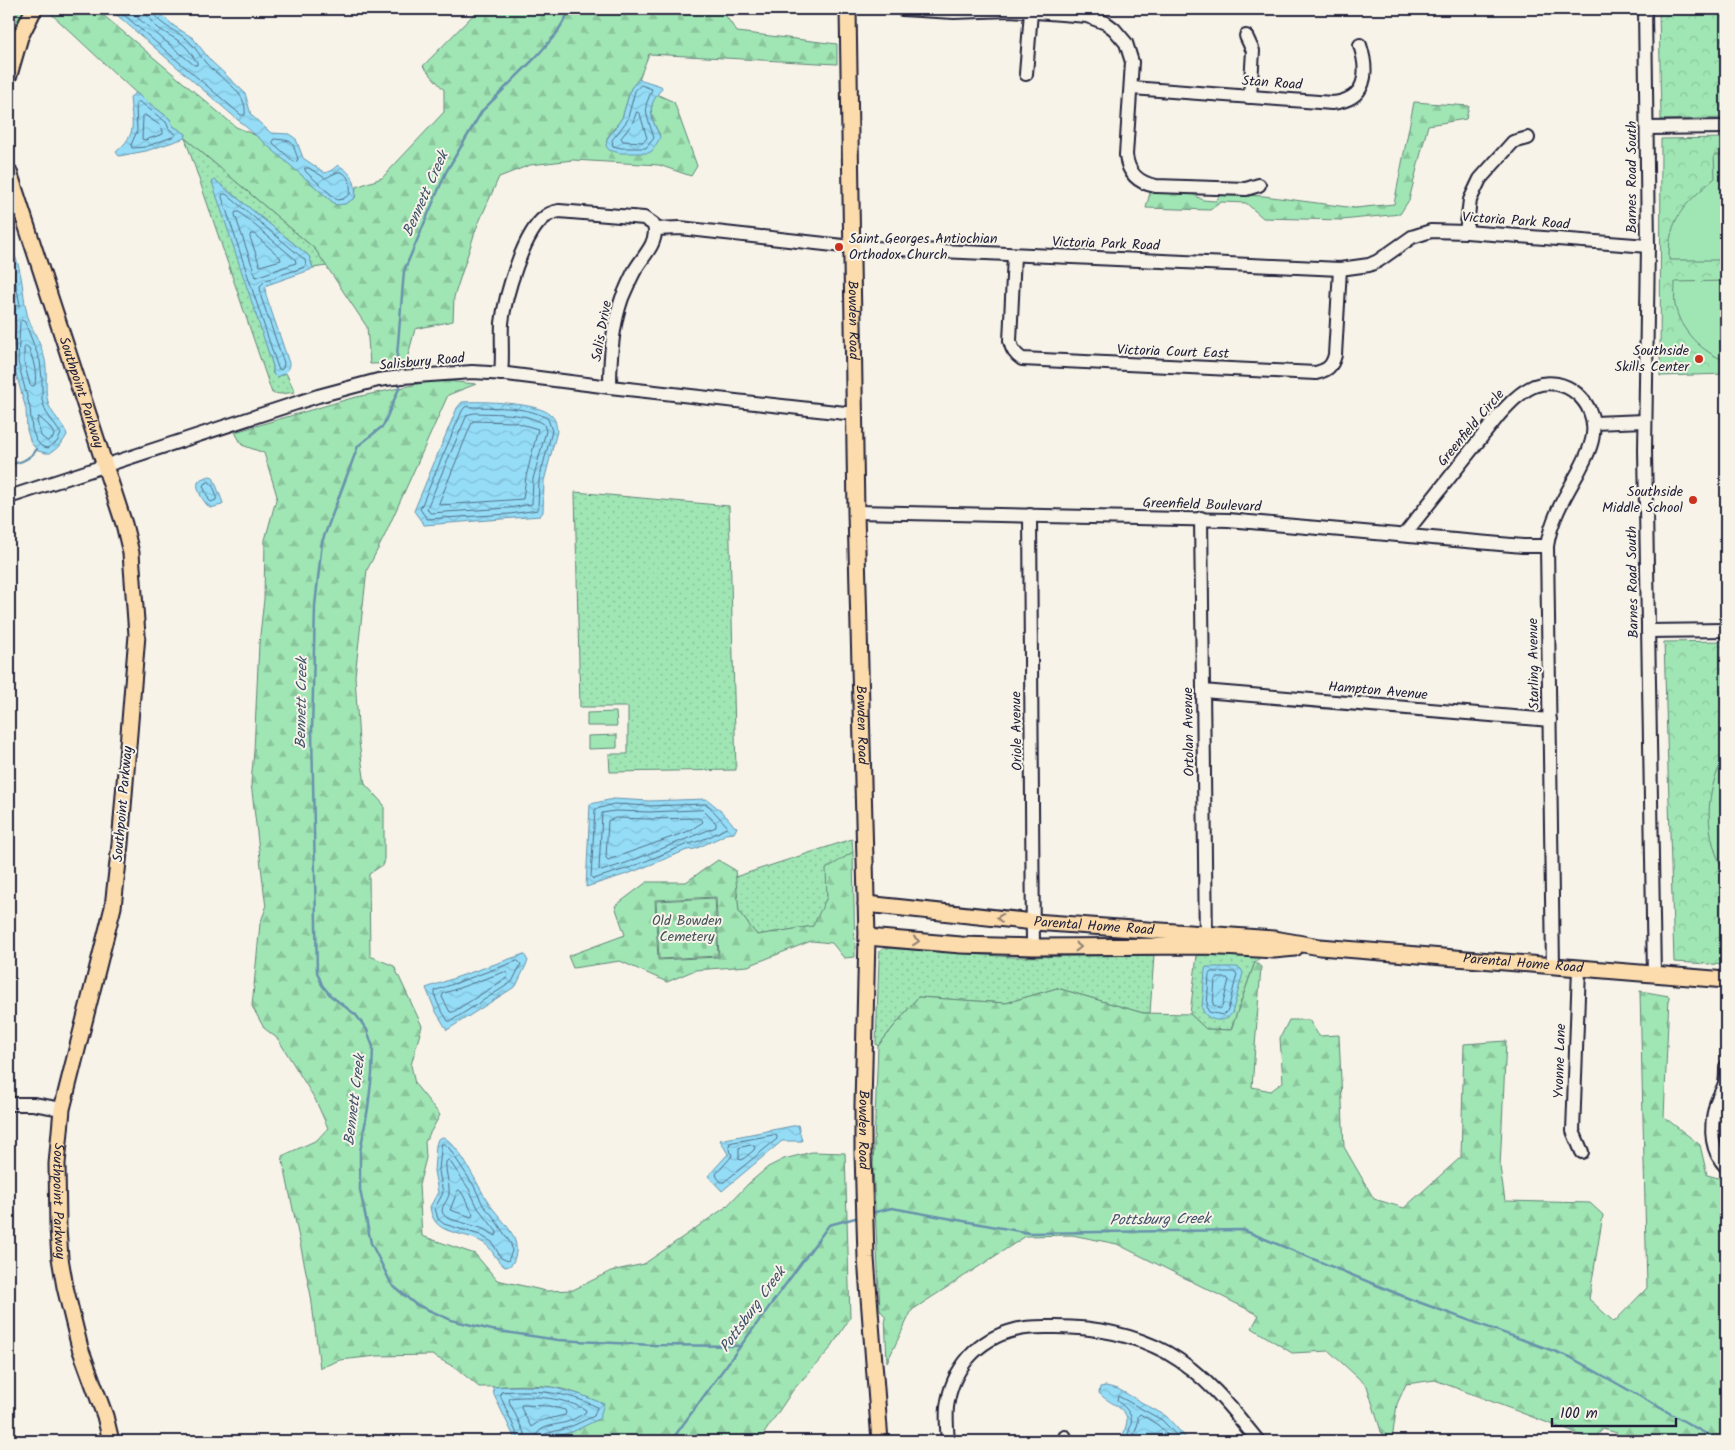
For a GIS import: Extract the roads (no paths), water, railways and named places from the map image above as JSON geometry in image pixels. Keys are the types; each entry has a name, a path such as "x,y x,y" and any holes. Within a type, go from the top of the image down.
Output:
{"main road":[{"path":"9,75 20,36 34,9"},
{"name":"Bowden Road","path":"848,9 856,512 867,937 862,1106 863,1153 866,1258 880,1441"},
{"name":"Southpoint Parkway","path":"9,175 12,195 106,466 131,553 137,627 135,680 113,907 62,1109 57,1164 57,1213 60,1258 65,1287 80,1348 105,1416 111,1441"},
{"name":"Parental Home Road","path":"866,904 1170,939"},
{"name":"Parental Home Road","path":"867,937 961,945 1033,947 1170,939 1274,939 1320,947 1726,980"}],"street":[{"path":"902,9 954,12 998,10 1087,16 1098,19 1114,29 1126,43 1130,52 1132,88 1126,155 1127,164 1131,171 1142,182 1156,186 1246,189 1259,185"},
{"name":"Barnes Road South","path":"1645,9 1648,246 1645,421 1654,975"},
{"path":"1026,74 1032,12"},
{"path":"1246,36 1253,51 1250,97"},
{"name":"Stan Road","path":"1132,88 1332,103 1341,102 1357,93 1362,85 1365,74 1365,61 1360,45"},
{"path":"1647,128 1726,127"},
{"path":"1466,232 1470,200 1480,179 1513,142 1528,138"},
{"name":"Victoria Park Road","path":"502,374 502,321 516,263 539,221 559,211 644,218 653,224 655,228 686,228 852,247 1340,269 1370,265 1400,244 1422,233 1431,231 1648,246"},
{"name":"Salis Drive","path":"610,387 611,357 620,307 636,269 652,243 655,228"},
{"name":"Victoria Court East","path":"1014,255 1010,341 1016,355 1022,359 1316,373 1324,371 1333,362 1335,355 1340,269"},
{"name":"Salisbury Road","path":"9,497 268,412 378,380 437,374 472,372 502,374 854,414"},
{"name":"Greenfield Circle","path":"1404,535 1499,415 1510,402 1525,391 1544,384 1562,384 1584,401 1593,416 1594,423"},
{"path":"1594,423 1645,421"},
{"name":"Starling Avenue","path":"1553,966 1547,546 1551,526 1585,460 1593,436 1594,423"},
{"name":"Greenfield Boulevard","path":"856,512 1201,518 1523,546 1547,546"},
{"name":"Oriole Avenue","path":"1030,515 1033,947"},
{"name":"Ortolan Avenue","path":"1201,518 1206,940"},
{"path":"1648,631 1726,630"},
{"name":"Hampton Avenue","path":"1203,691 1550,720"},
{"name":"Yvonne Lane","path":"1579,969 1573,1131 1582,1152"},
{"path":"1726,1067 1725,1083 1716,1103 1712,1124 1713,1142 1719,1159 1726,1167"},
{"path":"9,1104 33,1104 62,1109"},
{"path":"948,1441 946,1409 953,1381 968,1358 978,1347 991,1339 1015,1330 1076,1327 1114,1332 1140,1340 1181,1361 1223,1397 1258,1441"}],"water":[{"path":"110,9 155,9 174,26 193,38 210,60 245,93 251,115 271,133 289,134 296,139 303,158 325,173 338,165 343,168 350,175 354,183 355,198 345,204 336,205"},
{"path":"639,79 662,88 653,102 651,110 660,138 652,151 648,153 620,153 609,150 606,146 607,139 622,118 631,88"},
{"path":"136,93 170,119 173,126 186,134 185,138 146,151 119,156 116,152 131,134 130,97"},
{"path":"215,180 309,256 313,268 267,285 265,288 289,363 287,371 276,377 273,374 273,366 212,182"},
{"path":"9,246 17,260 26,309 45,360 48,402 67,435 60,446 50,453 38,451 31,443 27,430 26,409 13,363 12,350 16,326 9,301"},
{"path":"462,402 496,402 523,405 545,411 552,416 556,423 557,431 544,481 543,512 540,516 424,525 414,511 457,408"},
{"path":"210,476 213,477 223,503 222,505 210,508 199,491 198,484 200,480"},
{"path":"614,799 649,801 706,799 737,827 734,833 725,834 695,849 687,850 630,873 586,887 590,804"},
{"path":"524,954 528,961 516,986 447,1030 435,1010 426,988"},
{"path":"1206,967 1236,967 1241,969 1243,973 1232,1013 1225,1019 1216,1020 1211,1018 1207,1016 1202,1008"},
{"path":"798,1125 802,1141 782,1141 722,1191 708,1176 728,1154 720,1140"},
{"path":"443,1137 449,1141 461,1156 491,1207 512,1234 516,1249 514,1261 509,1266 505,1267 485,1244 443,1228 437,1224 433,1217 430,1207 438,1192 434,1171 436,1145 438,1139"},
{"path":"1106,1386 1118,1389 1166,1416 1189,1441 1121,1441 1127,1424 1126,1416 1124,1412 1099,1393 1100,1387"},
{"path":"493,1387 551,1387 579,1394 604,1404 599,1419 572,1432 548,1438 545,1441 516,1441 494,1395"}],"waterway":[{"name":"Bennett Creek","path":"396,368 404,271 446,172 482,111 537,56 556,34 571,9"},
{"name":"Bennett Creek","path":"400,386 383,426 358,446 322,542 315,606 312,732 317,972 322,985 331,996 356,1015 367,1030 373,1047 368,1108 360,1152 360,1190 371,1243 392,1285 415,1304 451,1320 492,1330 558,1340 653,1345 740,1346"},
{"path":"9,465 24,460 37,449"},
{"name":"Pottsburg Creek","path":"871,1213 892,1208 1029,1233 1243,1230 1410,1299 1570,1357 1719,1441"},
{"name":"Pottsburg Creek","path":"671,1441 829,1225 859,1217"}],"place":[{"name":"Saint Georges Antiochian Orthodox Church","path":"839,247"},
{"name":"Southside Skills Center","path":"1699,359"},
{"name":"Southside Middle School","path":"1693,500"}],"park label":[{"name":"Old Bowden Cemetery","path":"687,930"}]}
